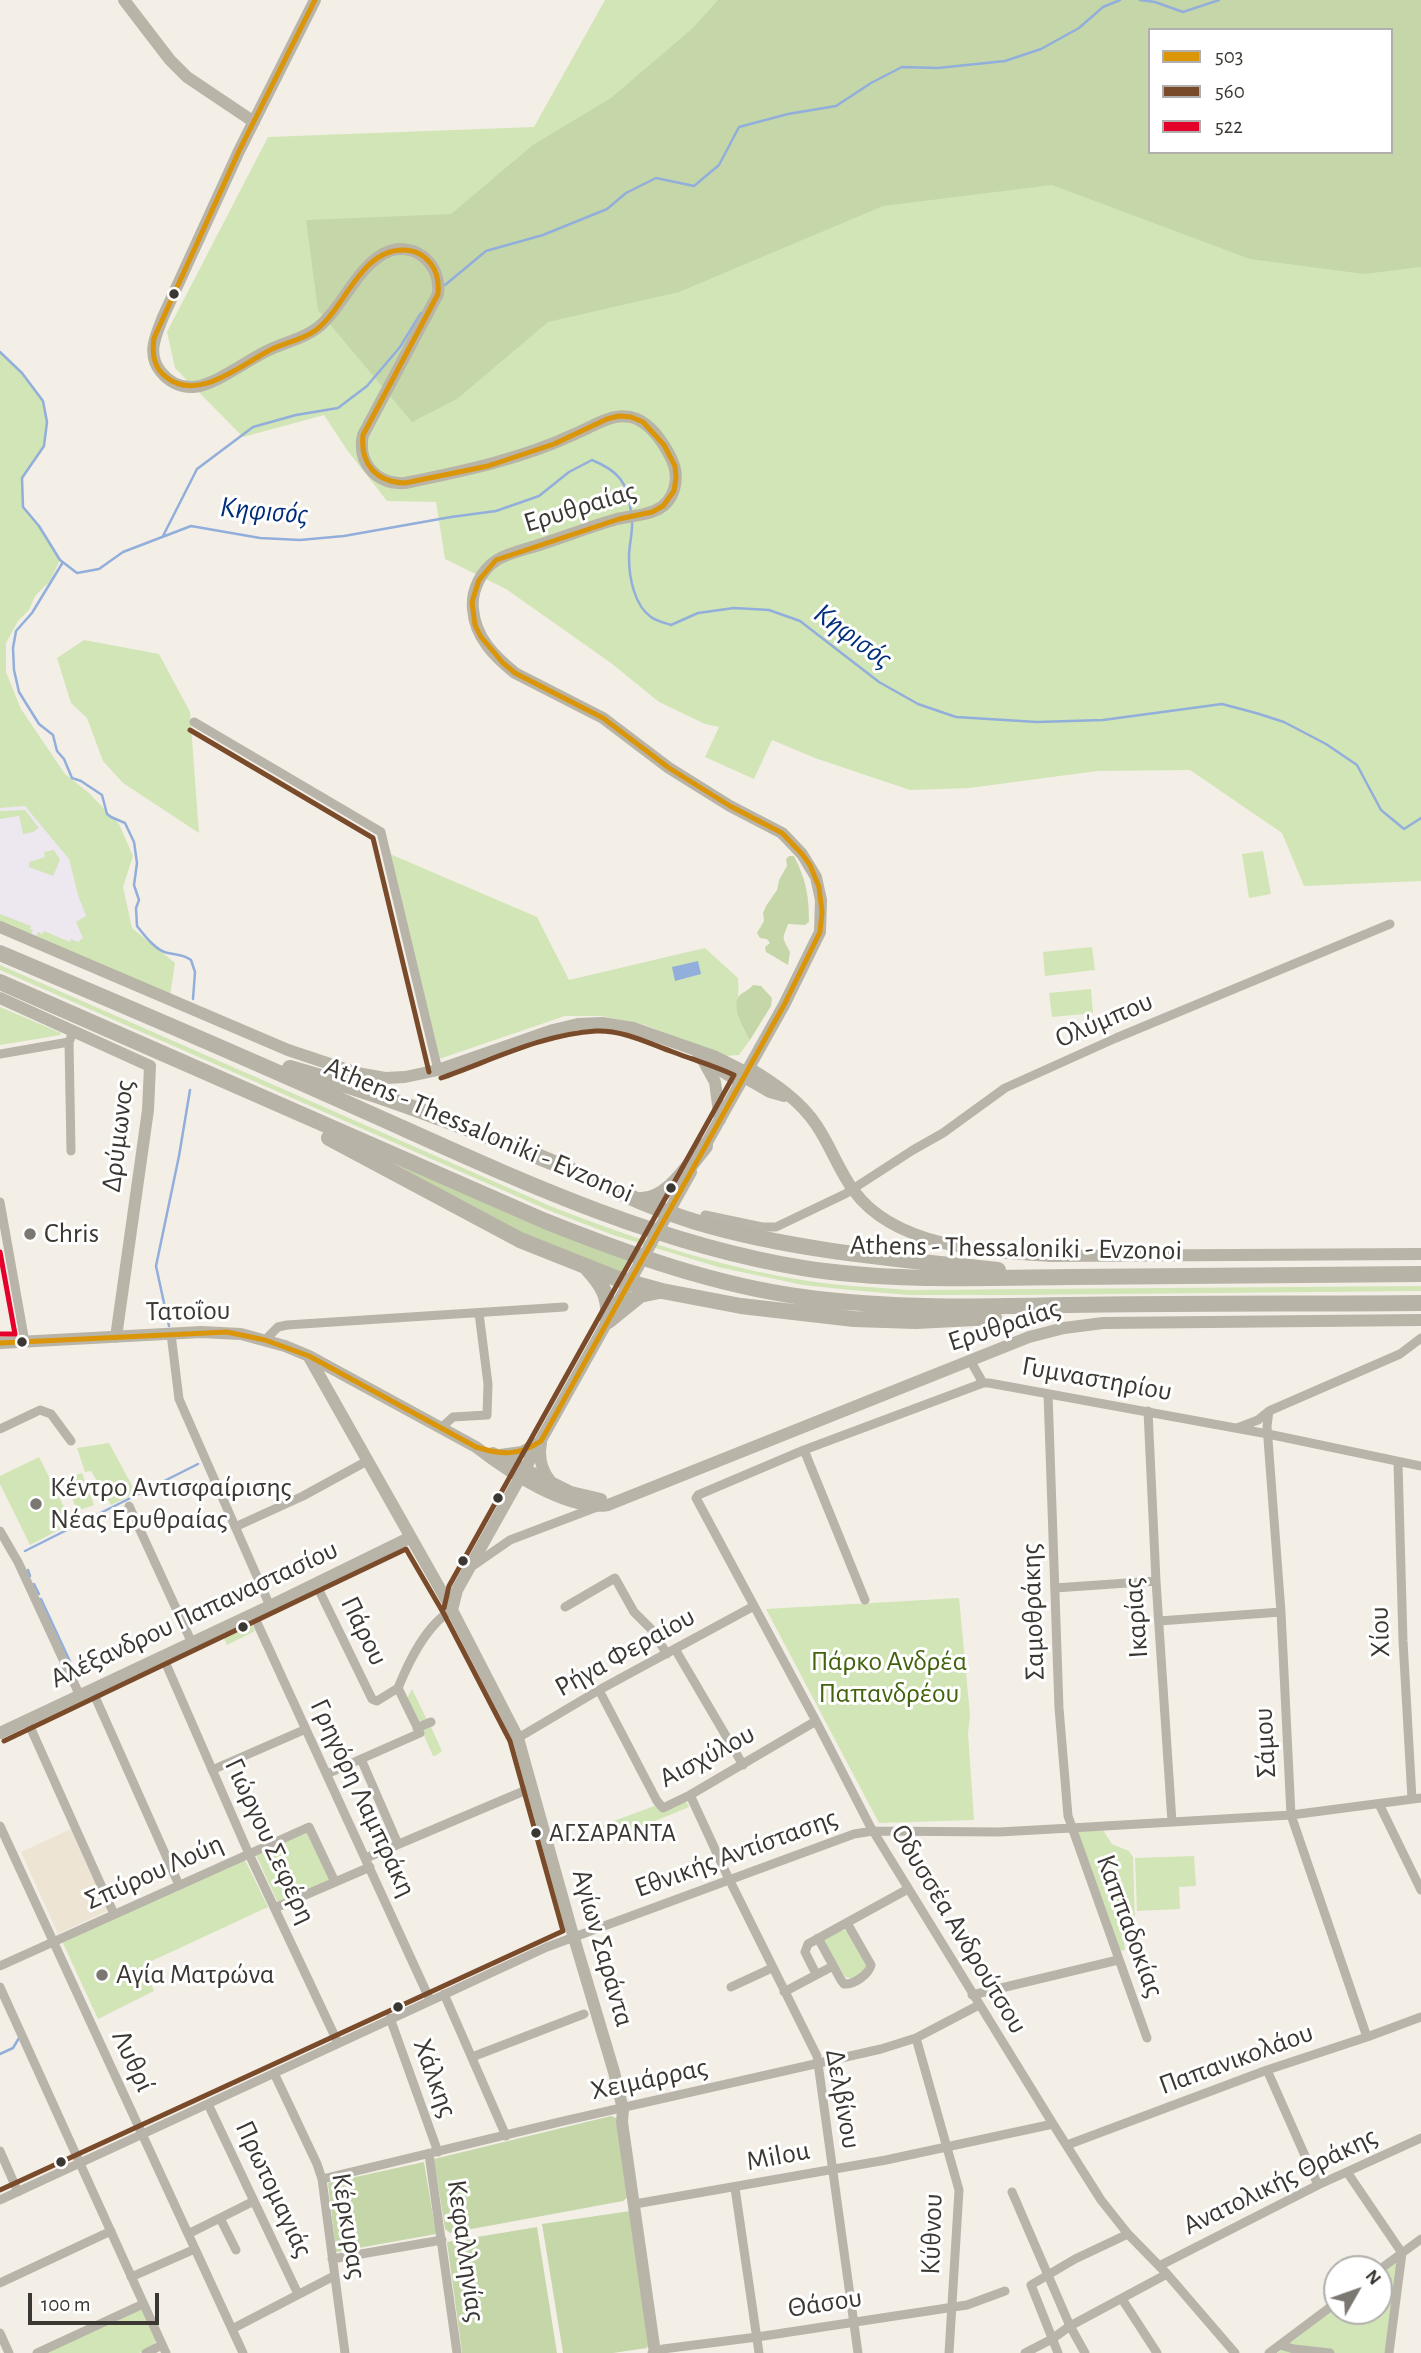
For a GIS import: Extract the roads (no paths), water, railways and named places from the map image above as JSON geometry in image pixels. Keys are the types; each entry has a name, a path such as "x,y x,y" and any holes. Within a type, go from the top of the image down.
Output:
{"highway":[{"name":"Athens - Thessaloniki - Evzonoi","path":"0,953 234,1052 555,1195 619,1220 723,1251 806,1268 956,1279 1421,1274"},
{"name":"Athens - Thessaloniki - Evzonoi","path":"0,982 545,1221 610,1247 716,1279 801,1297 922,1307 1421,1303"},
{"path":"234,1052 330,1080 513,1146 633,1197 665,1217 701,1219 789,1243 906,1260 1067,1277"},
{"path":"248,1092 520,1240 585,1266 631,1277 662,1291"},
{"path":"633,1197 650,1199 664,1191 705,1146"},
{"path":"585,1266 604,1289 609,1300 608,1321"},
{"path":"608,1321 640,1296 652,1291 774,1311 881,1320 1003,1316 1066,1305"}],"main road":[{"path":"124,0 170,60 187,77 254,122"},
{"name":"Ερυθραίας","path":"315,0 254,122 154,338 153,357 162,374 171,382 183,386 203,385 271,349 303,337 323,324 374,260 392,250 411,250 427,259 435,269 439,281 438,294 363,435 362,453 370,470 386,481 398,483 488,466 554,444 607,419 625,416 643,422 657,436 676,472 676,485 663,506 496,560 488,567 474,590 472,602 475,625 489,649 516,673 603,718 669,768 730,806 782,833 810,865 819,887 822,912 820,932 794,985 454,1597 452,1610"},
{"path":"0,927 251,1035 335,1068 385,1078 405,1077 438,1070 578,1024 613,1023 716,1057 770,1091 791,1098"},
{"path":"0,998 71,1036"},
{"name":"Δρύμωνος","path":"71,1036 150,1066 148,1110 116,1337"},
{"path":"677,1044 702,1059 745,1075 791,1098 816,1124 853,1190 871,1211 892,1226 920,1236 989,1252 1050,1256 1421,1254"},
{"path":"702,1059 715,1082 720,1120"},
{"path":"730,1101 754,1091 770,1091"},
{"name":"Ερυθραίας","path":"597,1507 608,1505 1029,1337 1064,1328 1093,1324 1421,1320"},
{"name":"Τατοΐου","path":"0,1343 227,1332 265,1340 309,1356 523,1472"},
{"path":"309,1356 409,1538"},
{"path":"509,1499 505,1476 497,1459 522,1452 541,1441"},
{"path":"541,1441 543,1469 554,1485"},
{"path":"523,1472 566,1499 597,1507"},
{"name":"Ερυθραίας","path":"523,1472 586,1497 612,1499 626,1496"},
{"name":"Αλέξανδρου Παπαναστασίου","path":"0,1733 409,1538"},
{"name":"Αγίων Σαράντα","path":"409,1538 452,1610 518,1738 623,2109 629,2120 658,2352"}],"street":[{"path":"194,722 381,832 438,1070"},
{"name":"Ολύμπου","path":"701,1219 769,1229 805,1214 853,1190 943,1133 1005,1087 1390,924"},
{"path":"0,1054 71,1036 71,1152"},
{"path":"0,1202 25,1342"},
{"path":"265,1340 278,1327 288,1325 564,1307"},
{"path":"441,1428 453,1417 487,1415 488,1384 479,1313"},
{"path":"171,1334 177,1392 270,1606"},
{"path":"1235,1428 1258,1420 1269,1411 1399,1354 1421,1338"},
{"path":"970,1360 983,1383"},
{"name":"Γυμναστηρίου","path":"698,1494 804,1450 983,1383 1148,1411 1421,1466"},
{"name":"Σαμοθράκης","path":"1048,1394 1059,1708 1071,1828"},
{"path":"0,1429 40,1410 51,1414 71,1441"},
{"name":"Ικαρίας","path":"1148,1411 1171,1822"},
{"name":"Σάμου","path":"1269,1411 1268,1434 1281,1612 1291,1815 1367,2037"},
{"path":"804,1450 865,1600"},
{"path":"234,1527 303,1496 367,1461"},
{"name":"Χίου","path":"1398,1462 1403,1641 1417,1799"},
{"name":"Οδυσσέα Ανδρούτσου","path":"698,1494 697,1502 873,1831 1053,2124 1101,2200 1128,2234 1167,2274 1235,2353"},
{"path":"129,1506 192,1643"},
{"name":"Ερυθραίας","path":"470,1568 510,1540 559,1519 597,1507"},
{"path":"0,1531 19,1562 86,1693 178,1885"},
{"path":"565,1607 615,1578 634,1612 671,1651 743,1765"},
{"path":"1055,1588 1156,1581"},
{"name":"Πάρου","path":"316,1584 372,1699 377,1701 398,1688"},
{"name":"Ρήγα Φεραίου","path":"518,1738 599,1690 754,1606"},
{"path":"418,1731 398,1688 437,1620 452,1610"},
{"path":"1159,1621 1281,1612"},
{"name":"Γρηγόρη Λαμπράκη","path":"253,1614 430,2000"},
{"name":"Γιώργου Σεφέρη","path":"163,1657 250,1854 338,2043"},
{"name":"Αισχύλου","path":"599,1690 663,1808 743,1765 816,1721"},
{"path":"27,1720 114,1914"},
{"path":"327,1774 418,1731 431,1722"},
{"path":"212,1770 306,1729"},
{"path":"361,1759 398,1844"},
{"path":"275,1908 335,1882 398,1844 531,1788"},
{"name":"Δελβίνου","path":"690,1795 772,1968 815,2050 858,2353"},
{"name":"Εθνικής Αντίστασης","path":"0,2200 390,2018 573,1936 854,1833 999,1832 1291,1815 1417,1799"},
{"path":"1380,1804 1421,1890"},
{"name":"Λυθρί","path":"0,1826 242,2353"},
{"name":"Σπύρου Λούη","path":"0,1966 309,1827 335,1882"},
{"name":"Καππαδοκίας","path":"1071,1828 1147,2038"},
{"path":"816,1974 805,1952 808,1944 908,1889"},
{"path":"818,1938 846,1985 871,1969 870,1961 847,1923"},
{"path":"972,1994 1118,1960"},
{"path":"784,1992 833,1966"},
{"path":"731,1987 772,1968"},
{"path":"0,1987 164,2349 146,2353"},
{"path":"444,1994 506,2136"},
{"name":"Χειμάρρας","path":"322,2179 881,2049 916,2038 979,2005"},
{"path":"472,2057 584,2014"},
{"name":"Παπανικολάου","path":"1067,2145 1267,2070 1421,2017"},
{"name":"Χάλκης","path":"390,2018 434,2153"},
{"name":"Κύθνου","path":"916,2038 960,2199 948,2353"},
{"path":"1267,2070 1318,2185"},
{"name":"Κέρκυρας","path":"274,2073 322,2179 345,2353"},
{"name":"Πρωτομαγιάς","path":"208,2104 298,2294"},
{"name":"Milou","path":"639,2204 735,2188 1053,2124"},
{"name":"Ανατολικής Θράκης","path":"1159,2266 1318,2185 1421,2138"},
{"path":"0,2151 19,2192"},
{"name":"Κεφαλληνίας","path":"434,2153 457,2353"},
{"path":"1348,2172 1402,2253 1389,2353"},
{"path":"735,2188 760,2353"},
{"path":"1012,2192 1070,2326 1085,2353"},
{"path":"188,2234 254,2202"},
{"path":"220,2218 236,2250"},
{"path":"0,2283 111,2231"},
{"path":"1058,2353 1030,2288 1033,2282 1128,2234"},
{"path":"1393,2260 1421,2239"},
{"path":"332,2259 442,2240"},
{"path":"131,2277 195,2249"},
{"path":"1026,2352 1167,2274"},
{"path":"232,2329 334,2276"},
{"name":"Θάσου","path":"658,2352 952,2307 983,2300 1005,2291"},
{"path":"1122,2299 1157,2353"},
{"path":"37,2353 144,2304"},
{"path":"1269,2353 1323,2313"},
{"path":"0,2333 9,2353"},
{"path":"1280,2345 1330,2353"}],"water":[{"path":"698,961 701,974 675,981 672,967"}],"waterway":[{"path":"445,285 486,251 543,235 607,209 626,193 656,178 694,186 719,165 739,127 788,114 836,106 902,67 938,68 1005,61 1041,49 1079,28 1103,7 1120,0"},
{"path":"1140,0 1155,2 1183,12 1219,0"},
{"path":"163,536 197,469 253,427 296,415 338,408 367,386 400,347 421,313"},
{"name":"Κηφισός","path":"0,352 22,373 43,401 47,422 44,446 22,478 23,507 39,526 60,560 77,573 99,569 123,552 191,526 260,538 300,540 344,536 496,511 539,496 569,472 592,460 620,479 627,493 631,512"},
{"name":"Κηφισός","path":"632,519 629,557 631,582 640,605 658,621 671,625 698,613 734,608 769,610 800,621 879,682 918,704 956,717 1037,722 1103,720 1222,704 1284,722 1326,744 1357,765 1381,810 1404,829 1421,818"},
{"path":"63,562 32,613 16,631 13,648 14,670 19,692 39,724 53,735 57,751 64,759 72,778 102,795 107,814 125,823 134,842 137,863 134,885 139,900 136,908 137,926 159,949 191,960 195,972 193,999"},
{"path":"169,1326 156,1266 190,1090"},
{"path":"25,1551 198,1464"},
{"path":"28,1570 30,1576"},
{"path":"34,1584 39,1594"},
{"path":"41,1599 73,1668"},
{"path":"0,2054 13,2048 19,2038"}],"place":[{"name":"Chris","path":"30,1234"},
{"name":"Κέντρο Αντισφαίρισης Νέας Ερυθραίας","path":"36,1504"},
{"name":"ΑΓ.ΣΑΡΑΝΤΑ","path":"536,1833"},
{"name":"Αγία Ματρώνα","path":"102,1975"}],"park label":[{"name":"Πάρκο Ανδρέα Παπανδρέου","path":"889,1678"}]}
